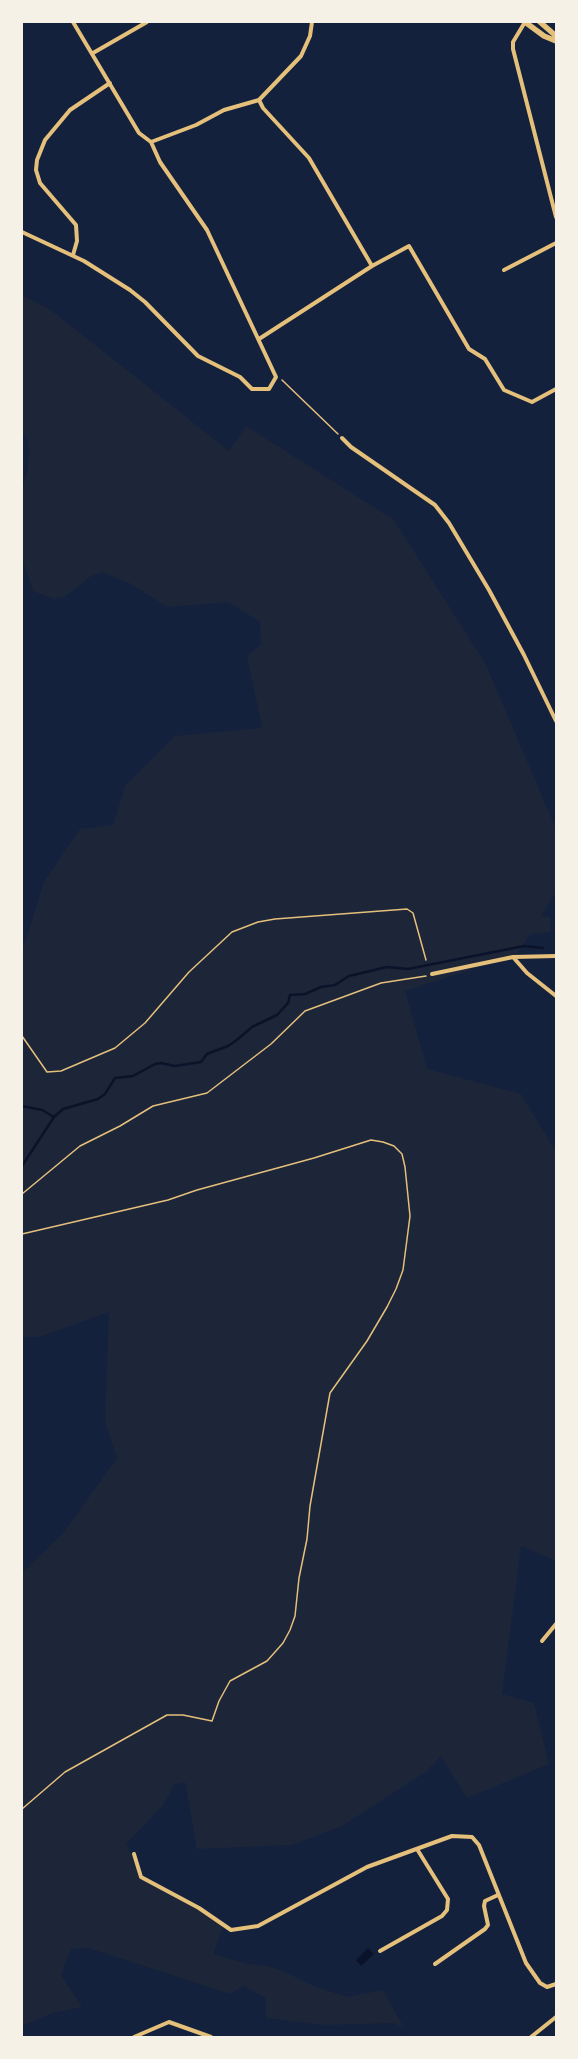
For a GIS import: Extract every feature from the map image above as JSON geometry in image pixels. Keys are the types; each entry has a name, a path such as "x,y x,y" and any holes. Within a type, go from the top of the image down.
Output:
{"street":[{"path":"22,232 73,255 130,290 145,302 198,356 240,378 252,389 269,389 276,377 207,230 160,162 151,142 139,133 93,53 73,22"},
{"path":"93,53 147,22"},
{"path":"151,142 196,125 224,110 259,100 301,56 310,36 312,22"},
{"path":"556,41 544,36 525,22 512,42 556,217"},
{"path":"540,22 556,36"},
{"path":"73,255 77,241 76,225 40,183 36,170 37,160 45,140 70,110 110,83"},
{"path":"259,100 263,108 309,158 372,266"},
{"path":"504,270 556,243"},
{"path":"258,339 372,266 409,246 469,349 485,359 504,390 532,402 556,389"},
{"path":"342,438 351,446 435,505 449,523 489,590 524,655 556,721"},
{"path":"432,974 513,957 556,956"},
{"path":"513,957 527,973 556,996"},
{"path":"542,1641 556,1624"},
{"path":"134,1854 141,1877 198,1908 231,1930 258,1926 367,1868 452,1836 472,1837 479,1845 526,1963 540,1983 547,1987 556,1984"},
{"path":"380,1950 442,1916 448,1910 448,1899 417,1849"},
{"path":"435,1964 488,1925 484,1906 485,1901 498,1895"},
{"path":"531,2037 556,2017"},
{"path":"134,2037 169,2022 211,2037"}],"path":[{"path":"276,377 284,381 342,438"},
{"path":"22,1036 47,1072 61,1072 115,1048 145,1023 189,972 232,932 258,922 275,919 407,910 413,913 426,960"},
{"path":"22,1194 80,1146 114,1129 153,1106 207,1093 271,1044 306,1011 381,982 432,974"},
{"path":"22,1234 168,1200 211,1186 314,1158 371,1140 394,1146 402,1154 405,1167 410,1216 403,1270 387,1307 367,1341 330,1393 310,1506 307,1539 302,1560 295,1616 283,1643 267,1661 230,1681 219,1701 212,1721 183,1715 167,1715 65,1772 22,1809"}],"shaded area":[{"path":"22,295 51,310 229,451 246,426 394,520 486,665 556,829 556,892 541,916 550,917 550,932 530,934 516,955 405,991 427,1069 521,1094 553,1147 556,1148 556,1561 521,1546 502,1694 534,1703 549,1764 467,1798 441,1756 427,1771 342,1826 292,1845 197,1849 185,1782 175,1784 163,1805 126,1844 142,1876 224,1923 213,1954 247,1964 267,1966 283,1971 318,1988 348,1997 383,1990 408,2035 404,2028 394,2023 326,2025 266,2018 266,1998 243,1986 230,1994 89,1948 71,1949 61,1975 82,2007 52,2013 22,2026 22,1573 64,1532 117,1458 105,1421 109,1312 39,1337 22,1337 22,946 24,946 44,882 80,829 113,825 125,786 175,736 262,728 247,656 261,644 260,622 228,602 167,607 131,584 102,572 91,576 64,597 54,599 33,591 22,558 22,490 28,469 29,450 28,440 22,433"},
{"path":"368,1948 374,1954 361,1966 356,1960"}],"waterway":[{"path":"22,1166 54,1117 63,1109 98,1099 105,1094 115,1078 133,1076 155,1064 161,1063 175,1066 201,1062 207,1054 228,1046 252,1027 277,1015 288,1003 290,995 305,994 321,987 335,985 349,976 387,967 408,969 524,946 543,948"},
{"path":"22,1106 42,1110 54,1117"}]}
